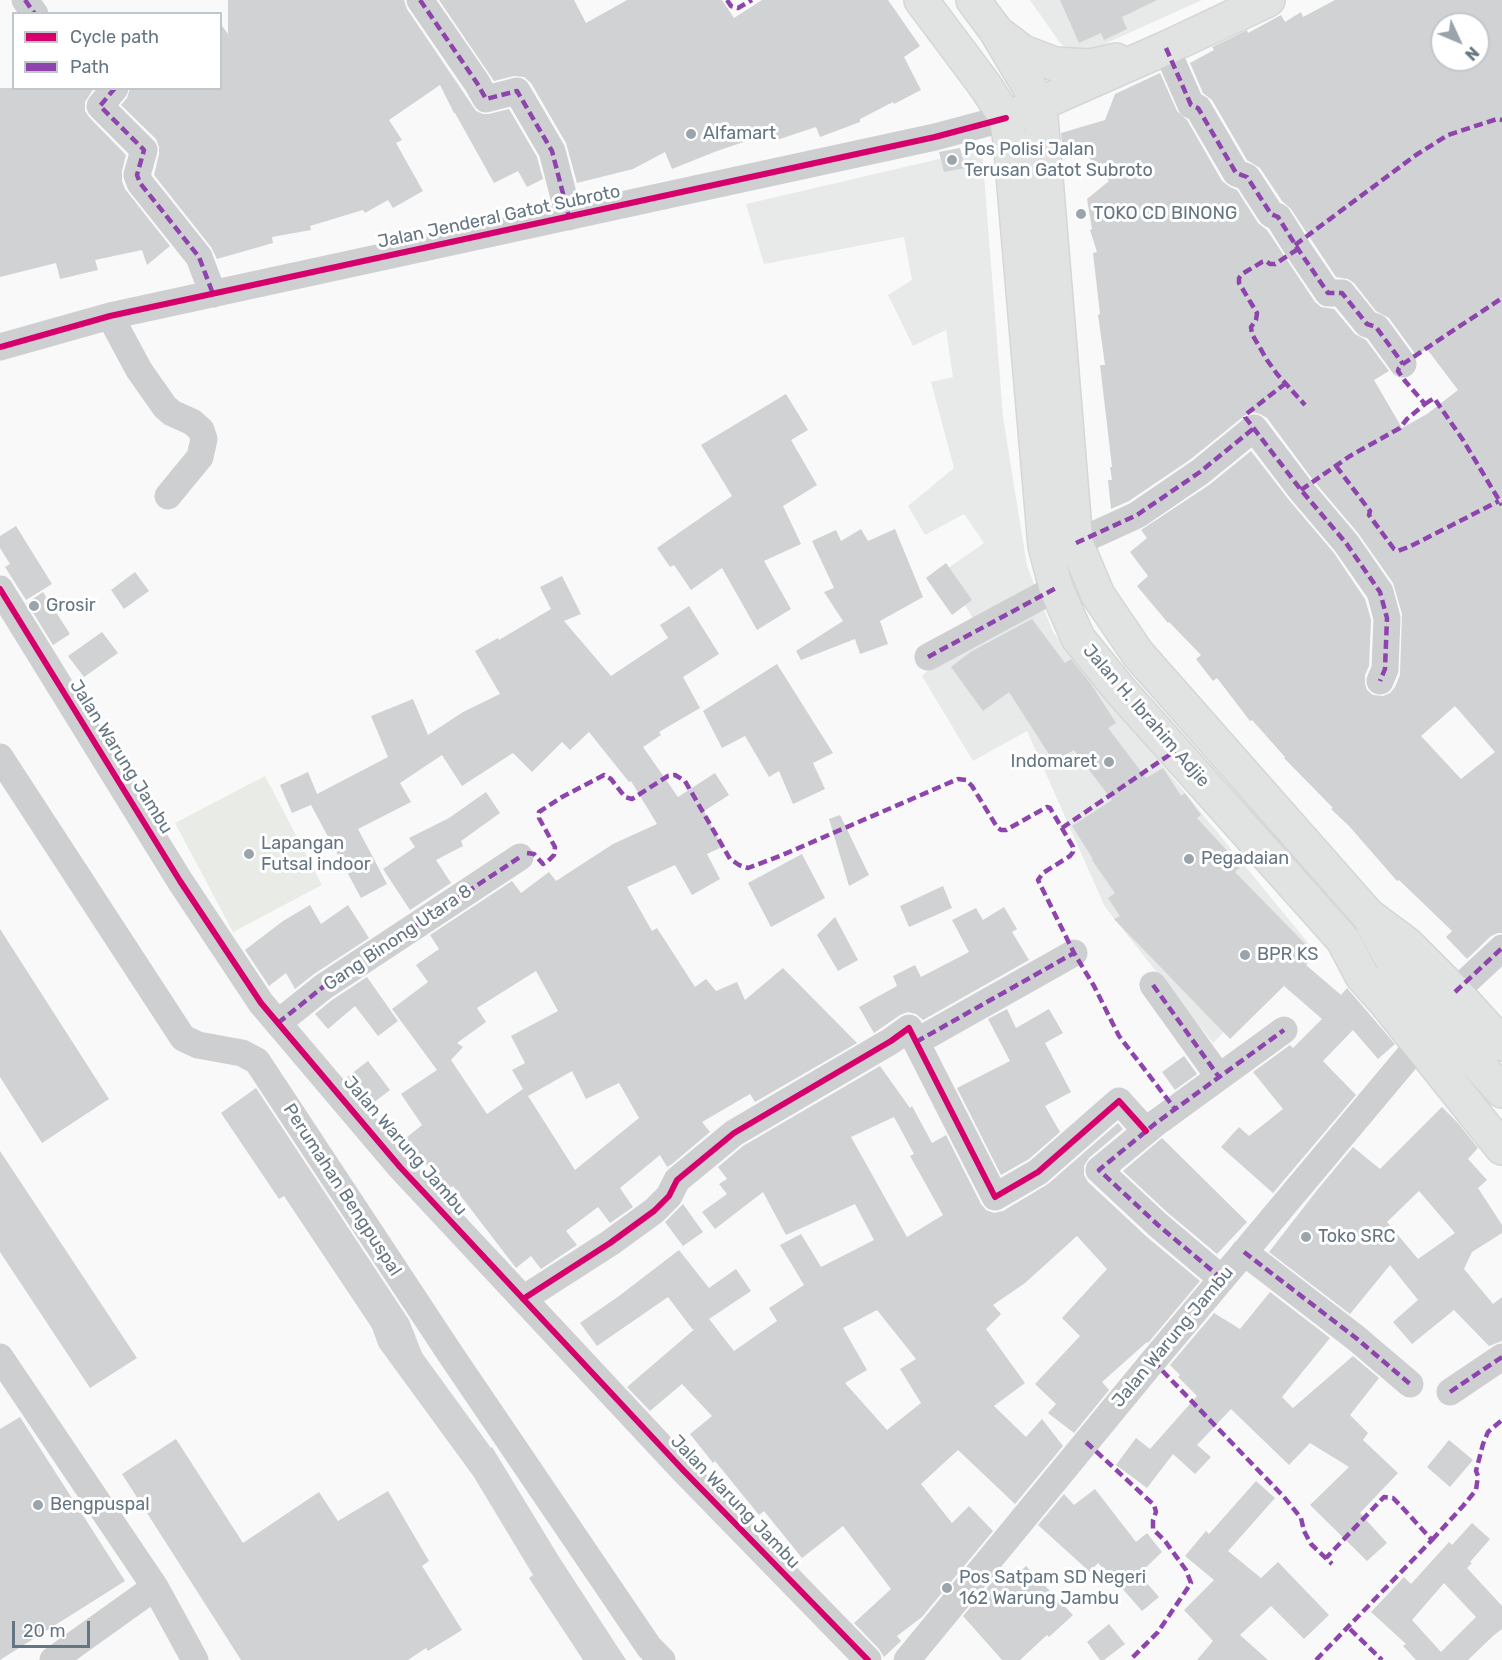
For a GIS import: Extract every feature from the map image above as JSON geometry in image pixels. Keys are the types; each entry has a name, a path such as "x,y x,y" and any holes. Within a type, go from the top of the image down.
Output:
{"main road":[{"name":"Jalan H. Ibrahim Adjie","path":"921,0 986,87 1006,118 1011,140 1045,546 1056,588 1078,638 1120,690 1358,930 1407,944 1502,1044"},
{"name":"Jalan H. Ibrahim Adjie","path":"973,0 996,31 1040,105 1076,543 1098,595 1138,654 1358,930 1362,976 1502,1148"},
{"path":"996,31 1023,52 1055,64 1090,66 1124,57 1247,0"},
{"name":"Jalan Jenderal Gatot Subroto","path":"1006,118 1040,105 1268,0"},
{"path":"1358,930 1502,1091"}],"street":[{"path":"420,0 486,99 517,91 552,151 569,217"},
{"path":"1166,48 1191,105 1198,108 1236,173 1247,177 1271,214 1278,217 1328,293 1342,293 1367,324 1376,327 1403,364"},
{"path":"113,90 100,106 144,150 137,175 140,183 199,258 213,294"},
{"name":"Jalan Jenderal Gatot Subroto","path":"0,347 110,316 569,217 971,128 1006,118"},
{"path":"110,316 139,370 165,407 172,413 192,422 201,430 204,439 201,457 168,496"},
{"path":"1076,543 1137,515 1200,472 1254,428 1301,490 1346,543 1380,592 1387,618 1385,669 1380,681"},
{"path":"928,657 1056,588"},
{"name":"Jalan Warung Jambu","path":"0,589 180,881 261,1003 400,1167 683,1470 868,1660"},
{"name":"Perumahan Bengpuspal","path":"0,757 183,1038 198,1044 242,1053 257,1061 451,1355 650,1647 662,1660"},
{"name":"Gang Binong Utara 8","path":"278,1023 323,987 520,857"},
{"path":"1455,992 1502,948"},
{"path":"916,1042 1074,953"},
{"path":"1153,985 1219,1077"},
{"path":"523,1299 610,1243 654,1211 669,1196 677,1180 734,1133 891,1041 909,1028 994,1197 1038,1172 1119,1101 1146,1131"},
{"path":"1222,1279 1158,1225 1099,1170 1146,1131 1284,1030"},
{"name":"Jalan Warung Jambu","path":"907,1660 1418,1045"},
{"path":"1244,1252 1356,1338 1410,1384"},
{"path":"1450,1392 1502,1357"},
{"path":"2,1366 155,1587 195,1660"},
{"path":"53,1660 155,1587"}],"shaded area":[{"path":"1030,0 1202,0 1089,51 1074,54 1060,43"},
{"path":"982,149 1003,417 1027,566 1053,632 1309,944 1213,1043 1105,907 1027,731 973,761 922,676 977,625 944,571 984,543 964,514 925,535 908,506 954,468 931,382 953,377 946,330 913,346 888,295 912,280 904,237 764,264 746,204"},
{"name":"Lapangan Futsal indoor","path":"265,776 322,885 233,932 175,823"}],"building":[{"path":"228,0 404,0 407,9 476,111 489,114 509,109 537,157 543,179 527,187 518,171 494,183 440,85 389,120 402,140 396,143 423,191 393,208 388,200 365,213 363,210 310,226 311,230 272,237 273,243 217,259 211,247 154,175 159,154 156,139 121,105 127,98 129,90 222,90 222,26 228,34"},
{"path":"439,0 574,0 586,23 627,0 722,0 734,18 762,0 888,0 920,46 904,57 921,90 860,119 860,122 820,137 816,127 774,141 770,133 672,169 665,152 633,169 577,183 566,143 531,83 524,77 514,76 494,81"},
{"path":"1060,0 1157,0 1122,17 1127,29 1104,40 1101,33 1079,43"},
{"path":"1335,0 1502,0 1502,933 1491,936 1467,959 1446,937 1452,931 1399,880 1397,881 1331,809 1333,808 1284,758 1252,720 1250,721 1217,678 1213,681 1196,659 1201,655 1168,623 1137,586 1148,576 1130,552 1147,538 1141,530 1209,485 1251,451 1334,553 1365,599 1371,620 1369,666 1365,675 1365,684 1367,690 1373,695 1383,696 1395,687 1400,675 1402,614 1393,583 1358,533 1313,480 1267,418 1252,412 1191,459 1129,501 1111,509 1108,480 1112,480 1110,467 1112,467 1100,365 1105,365 1093,253 1097,252 1090,230 1092,229 1087,199 1109,181 1081,148 1063,153 1061,133 1105,120 1115,94 1160,73 1177,111 1187,120 1222,181 1237,190 1315,302 1321,307 1334,309 1355,334 1366,340 1389,371 1374,380 1402,428 1427,414 1458,390 1427,349 1416,355 1389,318 1376,311 1354,283 1348,279 1336,277 1291,209 1282,201 1260,168 1247,160 1212,100 1203,93 1190,63 1214,50 1212,47 1247,30 1248,33 1281,15 1285,22 1301,12 1303,17","holes":["1455,706 1495,752 1461,779 1421,736"]},
{"path":"0,88 93,90 85,102 85,111 126,155 122,171 125,189 170,246 147,265 142,250 95,260 98,270 60,279 56,263 0,277"},
{"name":"Pos Polisi Jalan Terusan Gatot Subroto","path":"960,148 965,168 944,172 939,152"},
{"path":"786,394 808,430 791,440 817,485 783,506 801,544 764,561 791,609 757,630 722,568 691,590 674,565 670,567 657,548 732,496 701,445"},
{"path":"16,526 52,584 26,600 5,567 10,564 0,548 0,536"},
{"path":"861,529 868,541 895,529 923,597 880,621 888,644 860,654 855,639 801,660 796,651 843,621 824,592 834,588 812,541 836,530 841,541"},
{"path":"946,563 972,600 952,615 926,578"},
{"path":"135,572 149,591 124,609 111,590"},
{"path":"562,576 581,614 564,621 611,676 668,638 660,625 689,606 719,654 683,677 700,708 659,732 661,735 643,747 678,797 715,773 729,795 704,811 722,847 707,854 720,879 692,895 675,865 627,887 652,931 657,928 695,987 706,979 716,991 737,982 745,1000 783,968 857,1043 755,1102 750,1094 702,1122 710,1132 672,1164 667,1167 660,1155 620,1188 633,1207 610,1223 598,1207 566,1231 577,1245 541,1269 531,1256 516,1268 453,1186 446,1191 406,1138 422,1125 401,1094 437,1070 392,1009 428,982 416,965 439,949 430,935 512,881 521,893 549,872 556,881 613,844 657,824 631,781 629,782 589,732 570,750 562,742 532,772 513,753 462,786 442,755 400,783 411,802 358,829 387,884 361,898 311,805 292,813 280,785 308,772 317,794 388,757 371,716 413,699 428,735 463,712 500,694 475,651 498,638 499,640 551,609 540,587","holes":["536,971 558,1011 511,1036 525,1063 512,1070 523,1089 487,1114 451,1060 463,1047 457,1043 486,1022 477,1008","572,1071 586,1099 619,1083 639,1118 575,1170 528,1096"]},
{"path":"43,592 70,634 53,645 27,603"},
{"path":"1032,619 1065,663 1071,659 1091,684 1116,723 1108,728 1146,778 1163,768 1181,796 1185,793 1201,815 1197,818 1241,866 1235,872 1316,955 1306,965 1341,995 1347,988 1395,1044 1378,1059 1353,1030 1323,1061 1356,1095 1273,1193 1221,1147 1239,1127 1249,1136 1283,1109 1253,1072 1290,1045 1293,1048 1322,1019 1284,986 1230,1039 1114,919 1120,916 1108,898 1115,893 1072,826 1112,800 1074,750 1054,762 1009,692 983,711 951,667 972,651"},
{"path":"102,632 118,653 84,677 68,656"},
{"path":"777,664 833,753 813,763 825,789 793,804 779,771 769,777 745,736 722,748 703,711"},
{"path":"486,792 500,813 461,841 463,846 436,860 451,883 410,910 383,869 415,847 409,838 449,818"},
{"path":"840,815 869,875 849,886 829,819"},
{"path":"802,854 825,898 771,927 748,883"},
{"path":"943,886 952,908 909,927 900,906"},
{"path":"310,905 321,924 348,905 369,938 295,989 286,973 269,986 245,950 283,921"},
{"path":"1004,907 1017,929 1012,932 1029,960 923,1020 916,1014 908,1012 874,1033 859,1007 897,986 893,976 915,965 921,977 969,952 952,920 976,908 983,920"},
{"path":"835,917 858,960 838,971 817,935"},
{"path":"0,929 109,1099 42,1143 0,1077"},
{"path":"367,977 398,1021 378,1036 355,1006 328,1029 315,1014"},
{"path":"1007,1009 1016,1028 1049,1009 1063,1033 1045,1043 1071,1092 1045,1106 1060,1132 1029,1159 1001,1175 957,1088 1010,1061 988,1019"},
{"path":"1184,1056 1197,1074 1175,1090 1162,1072"},
{"path":"368,1061 390,1090 369,1106 347,1077"},
{"path":"880,1066 910,1108 912,1106 932,1143 946,1135 981,1204 986,1210 994,1213 1003,1211 1048,1184 1118,1123 1123,1129 1089,1158 1084,1166 1084,1175 1088,1182 1147,1237 1200,1281 1148,1343 1102,1382 1109,1390 1074,1433 1048,1413 1056,1404 1035,1384 1080,1336 1062,1318 1107,1269 1077,1236 1025,1283 993,1305 1001,1314 986,1329 1025,1383 994,1406 1026,1437 1042,1419 1063,1446 1015,1504 958,1450 921,1484 952,1523 969,1506 993,1531 922,1617 897,1636 901,1641 884,1657 854,1623 891,1589 843,1526 802,1558 764,1511 759,1515 690,1434 712,1416 682,1384 650,1411 627,1387 697,1327 693,1330 668,1297 597,1346 580,1323 679,1250 709,1288 736,1269 751,1291 709,1319 734,1351 777,1321 769,1308 804,1285 780,1245 801,1234 821,1267 874,1240 855,1204 786,1235 763,1192 715,1229 702,1212 727,1194 719,1184 727,1179 718,1167 743,1146","holes":["894,1117 914,1154 910,1156 943,1215 907,1237 851,1137","877,1310 916,1359 900,1369 921,1403 887,1430 845,1383 867,1370 843,1328"]},
{"path":"256,1088 409,1320 422,1353 492,1447 559,1557 626,1660 583,1660 529,1578 533,1575 474,1477 379,1347 372,1328 284,1196 279,1199 221,1113"},
{"path":"1442,1107 1478,1148 1468,1159 1487,1180 1478,1188 1502,1225 1502,1233 1472,1252 1464,1269 1493,1304 1502,1297 1502,1341 1489,1346 1454,1310 1412,1344 1393,1322 1418,1300 1390,1265 1350,1314 1269,1252 1353,1147 1380,1169","holes":["1419,1191 1455,1233 1418,1259 1387,1222"]},
{"path":"1162,1138 1247,1222 1217,1254 1123,1171"},
{"path":"0,1151 137,1358 90,1388 0,1252"},
{"path":"683,1204 703,1232 683,1246 665,1222"},
{"path":"1270,1292 1330,1338 1282,1397 1293,1408 1353,1356 1379,1378 1350,1415 1368,1433 1363,1440 1398,1473 1360,1513 1387,1543 1367,1561 1310,1505 1349,1467 1310,1443 1289,1465 1231,1409 1197,1445 1211,1457 1195,1474 1173,1454 1147,1488 1116,1465 1136,1438 1150,1449 1197,1396 1178,1377 1180,1375 1170,1365 1214,1313 1240,1329"},
{"name":"Bengpuspal","path":"20,1417 125,1581 0,1660 0,1429"},
{"path":"176,1439 243,1543 319,1492 338,1521 388,1491 429,1561 422,1566 462,1630 428,1651 426,1648 408,1660 241,1660 122,1474"},
{"path":"1449,1440 1473,1460 1450,1487 1427,1467"},
{"path":"1256,1481 1275,1498 1228,1551 1261,1578 1278,1562 1329,1615 1304,1639 1271,1606 1240,1635 1268,1660 1197,1660 1213,1641 1184,1610 1214,1580 1185,1556 1206,1531 1209,1534"},
{"path":"1095,1489 1136,1542 1147,1533 1162,1552 1139,1574 1159,1597 1142,1611 1098,1563 1090,1572 1038,1525 1064,1494 1074,1505"},
{"path":"1472,1523 1490,1539 1467,1568 1502,1606 1502,1629 1468,1660 1416,1660 1403,1646 1406,1644 1371,1612 1404,1577 1411,1584 1449,1542 1452,1545","holes":["1444,1583 1476,1617 1441,1652 1412,1620"]},
{"path":"1026,1566 1073,1615 1020,1660 1002,1660 963,1616 996,1577 1004,1587"},
{"path":"1109,1624 1125,1644 1104,1660 1100,1660 1087,1642"}],"marked path":[{"path":"25,0 34,12"},
{"path":"420,0 486,99 517,91 552,151 569,217"},
{"path":"727,0 731,6 738,8 752,0"},
{"path":"1166,48 1191,105 1198,108 1236,173 1247,177 1271,214 1278,217 1328,293 1342,293 1367,324 1376,327 1403,364"},
{"path":"113,90 100,106 144,150 137,175 140,183 199,257 213,294"},
{"path":"1295,245 1416,155 1448,135 1497,119 1502,120"},
{"path":"1298,249 1275,264 1262,262 1242,274 1239,283 1257,313 1256,320 1251,327 1252,334 1277,374 1305,405"},
{"path":"1301,490 1350,456 1400,428 1425,404 1405,381 1398,371 1399,368 1502,298"},
{"path":"1286,383 1245,417 1301,490 1346,543 1380,592 1387,618 1385,669 1380,681"},
{"path":"1425,404 1434,398 1463,440 1502,505"},
{"path":"1076,543 1137,515 1200,472 1254,428"},
{"path":"1336,466 1370,511 1369,515 1394,549 1398,551 1499,501"},
{"path":"928,657 1056,588"},
{"path":"1062,828 1175,751"},
{"path":"527,853 534,854 543,864 554,855 555,847 539,818 539,812 604,775 611,779 625,797 632,799 668,776 675,775 685,781 730,859 748,868 958,779 966,780 972,786 1001,830 1006,830 1047,807 1050,808 1073,847 1073,852 1043,873 1038,880 1119,1036 1175,1109"},
{"path":"278,1023 323,987 520,857"},
{"path":"1455,992 1502,948"},
{"path":"916,1042 1074,953"},
{"path":"1153,985 1219,1077"},
{"path":"1222,1279 1158,1225 1099,1170 1156,1123 1284,1030"},
{"path":"1244,1252 1356,1338 1410,1384"},
{"path":"1450,1392 1502,1357"},
{"path":"1153,1361 1284,1497 1301,1518 1304,1531 1311,1544 1332,1564"},
{"path":"1432,1540 1476,1490 1478,1476 1476,1471 1483,1444 1488,1432 1502,1420"},
{"path":"1086,1442 1154,1505 1156,1512 1153,1529 1165,1541 1186,1570 1191,1583 1158,1632 1130,1660"},
{"path":"1316,1660 1432,1540 1393,1498 1384,1497 1326,1558"},
{"path":"1350,1629 1382,1660"}],"cycle path":[{"path":"0,347 110,316 935,137 1006,118"},
{"path":"0,589 180,881 261,1003 400,1167 683,1470 868,1660"},
{"path":"523,1299 610,1243 654,1211 669,1196 677,1180 734,1133 891,1041 909,1028 995,1197 1038,1172 1119,1101 1146,1131"}],"place":[{"name":"Alfamart","path":"691,134"},
{"name":"Pos Polisi Jalan Terusan Gatot Subroto","path":"952,160"},
{"name":"TOKO CD BINONG","path":"1081,214"},
{"name":"Grosir","path":"34,606"},
{"name":"Indomaret","path":"1109,762"},
{"name":"Lapangan Futsal indoor","path":"249,854"},
{"name":"Pegadaian","path":"1189,859"},
{"name":"BPR KS","path":"1245,955"},
{"name":"Toko SRC","path":"1306,1237"},
{"name":"Bengpuspal","path":"38,1505"},
{"name":"Pos Satpam SD Negeri 162 Warung Jambu","path":"947,1588"}]}
